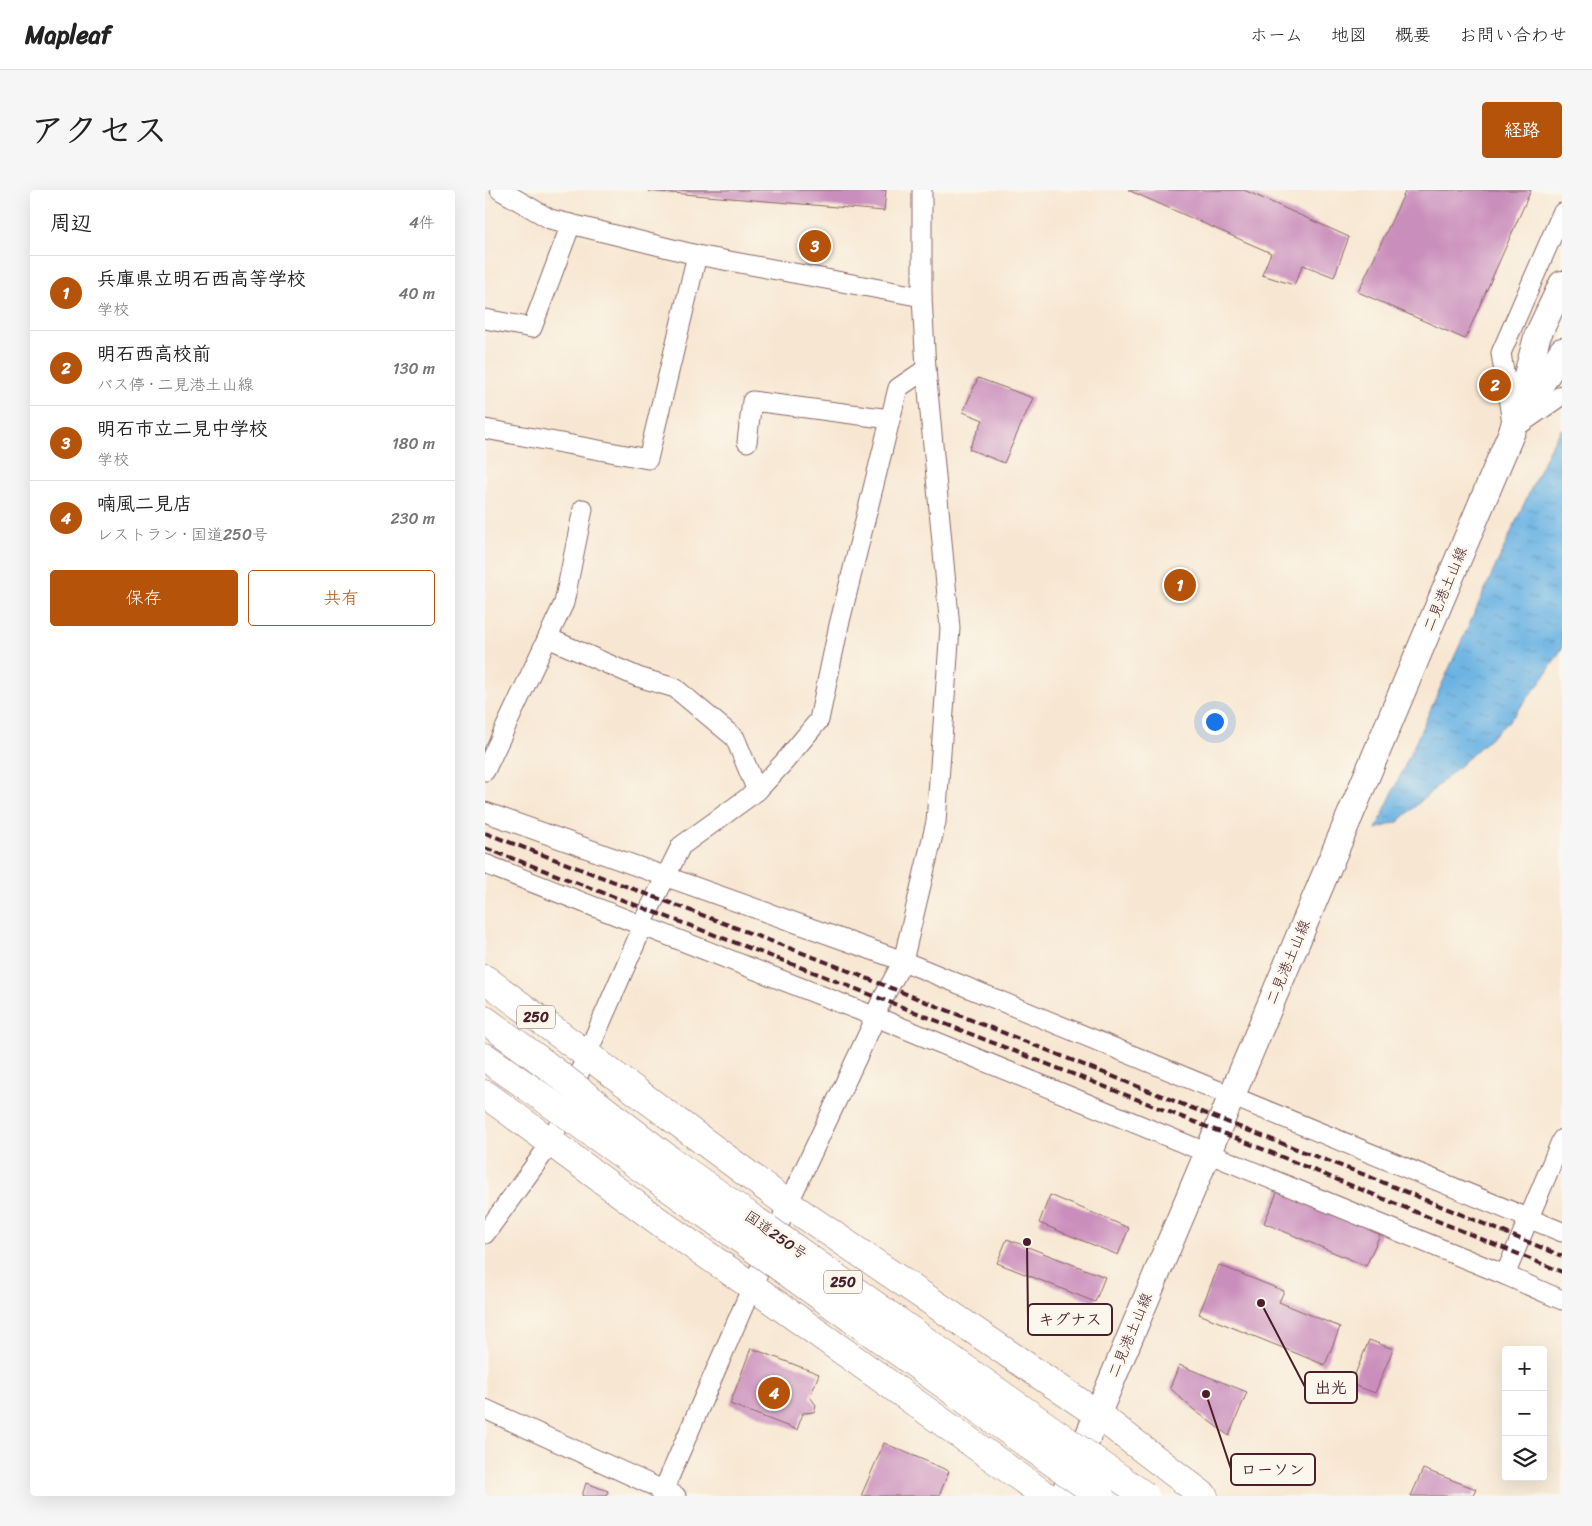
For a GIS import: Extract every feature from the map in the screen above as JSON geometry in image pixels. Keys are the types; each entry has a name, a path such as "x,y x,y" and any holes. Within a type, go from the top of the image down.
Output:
{"highway":[{"name":"250","path":"485,980 788,1204 1097,1414 1204,1496"},
{"name":"国道250号","path":"485,1020 670,1160 1145,1496"},
{"name":"国道250号","path":"485,1057 1099,1496"},
{"path":"485,1094 665,1226 1047,1496"}],"main road":[{"name":"二見港土山線","path":"1063,1496 1513,429 1537,337 1562,284"},
{"name":"二見港土山線","path":"1513,429 1562,351"}],"street":[{"path":"500,190 550,219 697,255 922,297"},
{"path":"485,1409 667,1494 788,1204 879,1006 903,961 936,822 949,628 926,369 922,297 922,190"},
{"path":"1562,213 1501,353 1513,429 1562,395"},
{"path":"485,319 532,328 571,224"},
{"path":"485,429 648,459 697,255"},
{"path":"485,1234 551,1142 644,920 681,846 757,791 819,720 839,625 898,388 926,369"},
{"path":"747,442 752,400 890,419"},
{"path":"485,771 564,603 583,509"},
{"path":"548,638 639,677 675,688 735,738 757,791"},
{"path":"485,812 903,961 1562,1232"},
{"path":"485,864 875,1017 1562,1300"},
{"path":"1505,1275 1562,1139"}],"water":[{"path":"1562,428 1562,648 1543,679 1511,719 1398,822 1376,829 1549,449"}],"building":[{"path":"648,190 886,190 884,211"},
{"path":"1128,190 1244,190 1349,237 1334,277 1303,265 1294,285 1262,275 1271,253"},
{"path":"1406,190 1531,190 1465,339 1358,292"},
{"path":"978,378 1033,398 1004,463 969,449 983,420 963,412"},
{"path":"1280,1186 1382,1230 1366,1266 1264,1223"},
{"path":"1050,1195 1129,1228 1118,1255 1039,1223"},
{"path":"1007,1239 1105,1277 1095,1302 997,1263"},
{"path":"1219,1265 1284,1291 1279,1302 1340,1327 1325,1365 1199,1314"},
{"path":"1369,1340 1393,1349 1375,1393 1351,1384"},
{"path":"751,1348 819,1374 810,1397 816,1405 814,1412 803,1413 797,1430 730,1404"},
{"path":"1179,1365 1247,1392 1229,1436 1194,1410 1170,1388"},
{"path":"884,1443 949,1471 939,1496 861,1496"},
{"path":"1423,1469 1476,1489 1473,1496 1411,1496"},
{"path":"586,1483 608,1491 606,1496 582,1496"}],"railway":[{"path":"485,833 821,960 1252,1132 1365,1175 1562,1256"},
{"path":"485,848 818,974 1238,1139 1562,1272"}],"place":[{"name":"明石市立二見中学校","path":"815,246"},
{"name":"明石西高校前","path":"1495,385"},
{"name":"兵庫県立明石西高等学校","path":"1180,585"},
{"name":"キグナス","path":"1027,1242"},
{"name":"出光","path":"1261,1303"},
{"name":"喃風二見店","path":"774,1393"},
{"name":"ローソン","path":"1206,1394"}]}
